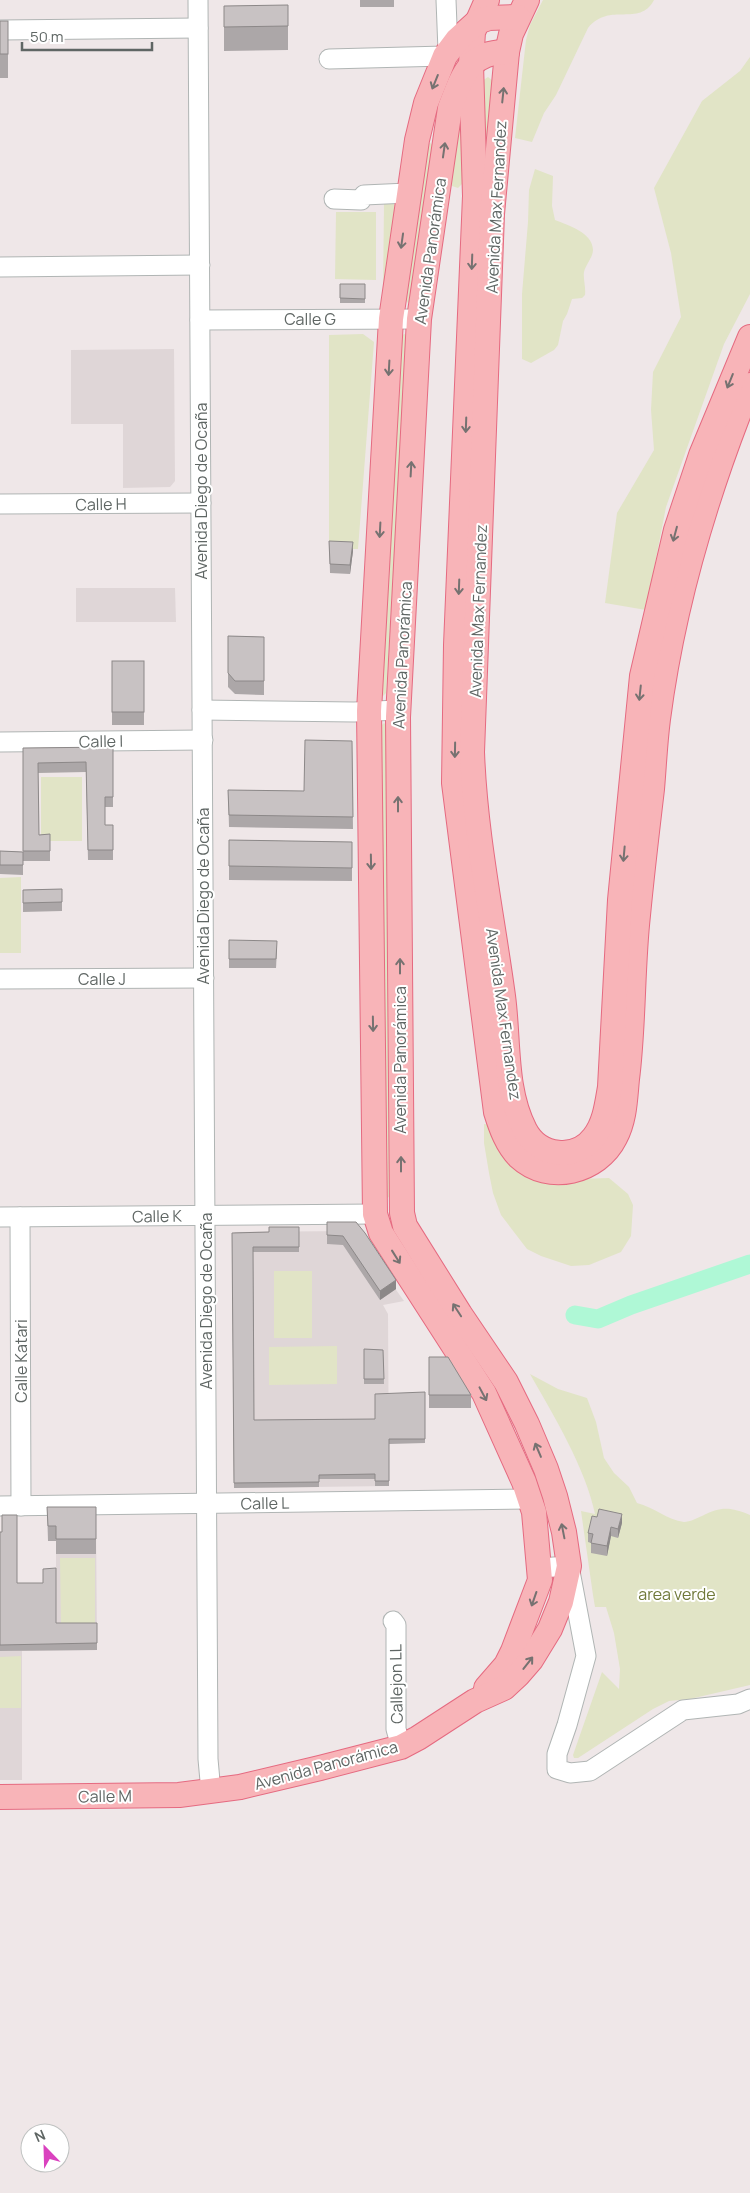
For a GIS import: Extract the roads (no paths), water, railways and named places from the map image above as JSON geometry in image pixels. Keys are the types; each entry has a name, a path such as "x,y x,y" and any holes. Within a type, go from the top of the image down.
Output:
{"main road":[{"name":"Avenida Panorámica","path":"211,1792 306,1772 401,1746 434,1728 476,1701 504,1688 531,1660 550,1628 561,1602 569,1566 564,1532 555,1496 527,1424 506,1382 455,1307 406,1226 402,1213 398,710 419,319 450,108 459,84 471,64 473,32 487,0"},
{"path":"477,22 523,9"},
{"path":"471,64 480,56 494,52 507,52 511,34 523,9"},
{"name":"Avenida Panorámica","path":"476,1701 506,1665 540,1580 534,1512 531,1499 484,1394 381,1233 375,1214 369,711 392,319 408,193 417,140 426,103 446,54 466,30 477,22"},
{"name":"Avenida Max Fernandez","path":"483,214 507,52"},
{"name":"Avenida Max Fernandez","path":"471,64 483,214 472,752 464,782 478,834 504,998 511,1079 517,1108 526,1132 534,1142 544,1150 554,1153 576,1151 590,1141 602,1125 623,1013 620,900 642,676 659,648 689,565 707,504 735,422 750,385"},
{"path":"436,212 483,214"},
{"name":"Avenida Max Fernandez","path":"659,648 676,530 700,455 750,337"},
{"path":"375,1214 402,1213"},
{"path":"531,1499 555,1496"},
{"name":"Calle M","path":"0,1797 179,1795 211,1792"}],"street":[{"name":"Avenida Diego de Ocaña","path":"198,0 208,1764 211,1792"},
{"path":"329,59 446,54 446,0"},
{"path":"0,30 198,28"},
{"path":"334,199 361,200 364,195 408,193"},
{"path":"0,267 200,265"},
{"name":"Calle G","path":"200,320 419,319"},
{"name":"Calle H","path":"0,504 201,503"},
{"path":"202,710 398,710"},
{"name":"Calle I","path":"0,742 203,740"},
{"name":"Calle J","path":"0,979 204,978"},
{"name":"Calle K","path":"0,1217 375,1214"},
{"name":"Calle Katari","path":"20,1217 21,1506"},
{"name":"Calle L","path":"0,1506 531,1499"},
{"path":"539,1568 569,1566 586,1656 567,1725 556,1754 557,1769 570,1773 590,1771 683,1710 738,1704 750,1699"},
{"name":"Callejon LL","path":"393,1621 396,1625 396,1729 401,1746"}],"waterway":[{"path":"575,1315 598,1319 631,1305 750,1264"}],"park label":[{"name":"area verde","path":"677,1594"}]}
